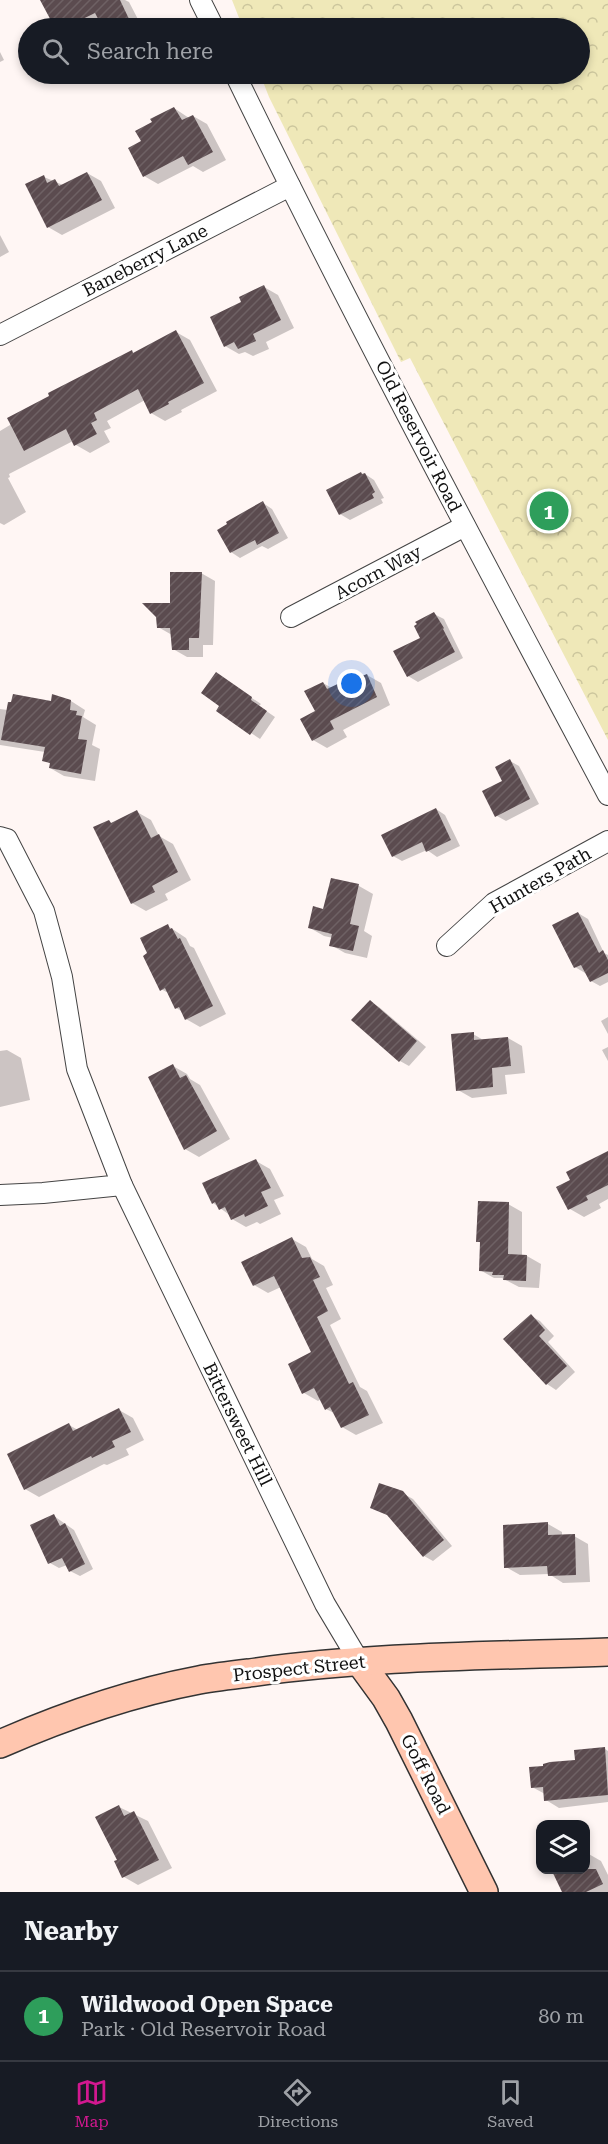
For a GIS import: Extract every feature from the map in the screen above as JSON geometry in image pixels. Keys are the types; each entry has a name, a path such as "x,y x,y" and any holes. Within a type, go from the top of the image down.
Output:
{"main road":[{"name":"Prospect Street","path":"0,1744 74,1714 159,1689 201,1680 289,1667 359,1661 608,1652"},
{"name":"Goff Road","path":"359,1661 399,1720 484,1892"}],"street":[{"path":"200,0 209,18"},
{"name":"Old Reservoir Road","path":"240,84 465,526 608,795"},
{"name":"Baneberry Lane","path":"0,335 290,186"},
{"name":"Acorn Way","path":"291,617 465,526"},
{"name":"Bittersweet Hill","path":"0,837 7,839 44,911 62,978 77,1069 122,1185 325,1604 359,1661"},
{"name":"Hunters Path","path":"447,946 494,903 608,841"},
{"path":"0,1194 43,1193 122,1185"}],"green space":[{"path":"232,0 608,0 608,740 410,358 401,362 264,84 590,84 590,18 239,18"}],"building":[{"path":"40,0 120,0 129,18 98,18 95,13 85,18 50,18"},
{"path":"174,107 182,120 193,115 213,152 188,165 183,156 143,177 128,148 141,141 135,131 152,122 150,119"},
{"path":"87,172 102,200 47,228 25,184 44,175 47,183 55,179 59,186"},
{"path":"264,285 281,320 253,334 256,341 238,349 234,342 224,347 210,317 241,302 239,297"},
{"path":"176,330 204,383 150,414 138,389 94,413 97,420 91,423 97,434 74,446 66,429 24,451 7,418 49,396 48,393"},
{"path":"361,472 365,473 375,492 372,494 374,498 339,515 326,490"},
{"path":"263,501 279,533 257,545 255,540 230,553 217,530 227,524 226,522"},
{"path":"170,572 202,572 199,638 189,638 189,650 172,650 170,628 157,628 156,617 142,603 170,603"},
{"path":"434,612 455,652 407,677 393,651 420,638 414,626 417,624 415,622"},
{"path":"216,672 252,697 251,700 267,711 250,735 216,711 219,706 201,693"},
{"path":"361,673 362,676 367,674 377,697 330,721 334,729 312,741 300,719 315,711 304,691 323,682 327,689"},
{"path":"13,694 51,701 52,694 71,700 70,710 77,711 76,715 82,716 78,739 87,740 81,774 49,768 50,763 42,761 45,747 1,740 8,702 11,702"},
{"path":"510,759 530,799 495,817 482,791 502,781 495,767"},
{"path":"436,808 451,840 426,852 422,842 392,857 381,835"},
{"path":"137,810 151,838 159,834 178,872 152,886 155,892 131,904 93,827 109,820 111,823"},
{"path":"331,878 359,884 350,924 359,926 353,951 329,946 332,934 308,928 313,906 323,909"},
{"path":"578,912 599,953 603,950 608,960 608,973 590,982 581,965 574,968 552,925"},
{"path":"168,924 178,939 180,938 213,1006 185,1020 179,1007 175,1009 165,988 160,991 143,956 147,953 140,938"},
{"path":"370,1000 417,1041 399,1062 351,1020"},
{"path":"474,1032 474,1040 508,1037 511,1066 492,1068 493,1087 456,1091 451,1034"},
{"path":"173,1064 180,1078 186,1075 217,1131 184,1150 148,1077"},
{"path":"608,1151 608,1185 586,1196 588,1200 568,1210 556,1187 570,1180 566,1172"},
{"path":"256,1159 271,1188 261,1192 268,1206 245,1217 244,1214 231,1220 225,1207 219,1210 215,1202 212,1204 202,1183"},
{"path":"478,1201 509,1202 508,1254 527,1255 526,1281 503,1280 504,1275 492,1275 493,1272 479,1271 480,1242 476,1242"},
{"path":"292,1237 302,1258 310,1257 320,1277 313,1280 328,1311 317,1317 349,1384 353,1382 369,1415 341,1428 330,1407 325,1410 314,1388 302,1394 288,1364 311,1352 274,1276 253,1286 241,1262"},
{"path":"531,1314 545,1330 539,1336 567,1366 546,1385 503,1339"},
{"path":"119,1408 131,1432 112,1441 115,1447 92,1458 91,1456 24,1490 7,1454 69,1423 73,1431"},
{"path":"379,1483 403,1491 444,1540 423,1557 387,1515 370,1508"},
{"path":"54,1514 60,1526 65,1523 85,1564 69,1572 62,1558 48,1564 30,1525"},
{"path":"548,1522 548,1535 575,1534 576,1575 548,1576 547,1566 504,1568 503,1525"},
{"path":"605,1747 608,1795 544,1801 543,1787 531,1788 529,1767 575,1760 574,1750"},
{"path":"119,1805 124,1816 134,1811 159,1860 122,1878 114,1861 117,1860 95,1817"},
{"path":"590,1869 596,1869 603,1884 586,1892 562,1892 553,1874 590,1874"}],"place":[{"name":"Wildwood Open Space","path":"549,511"}]}
